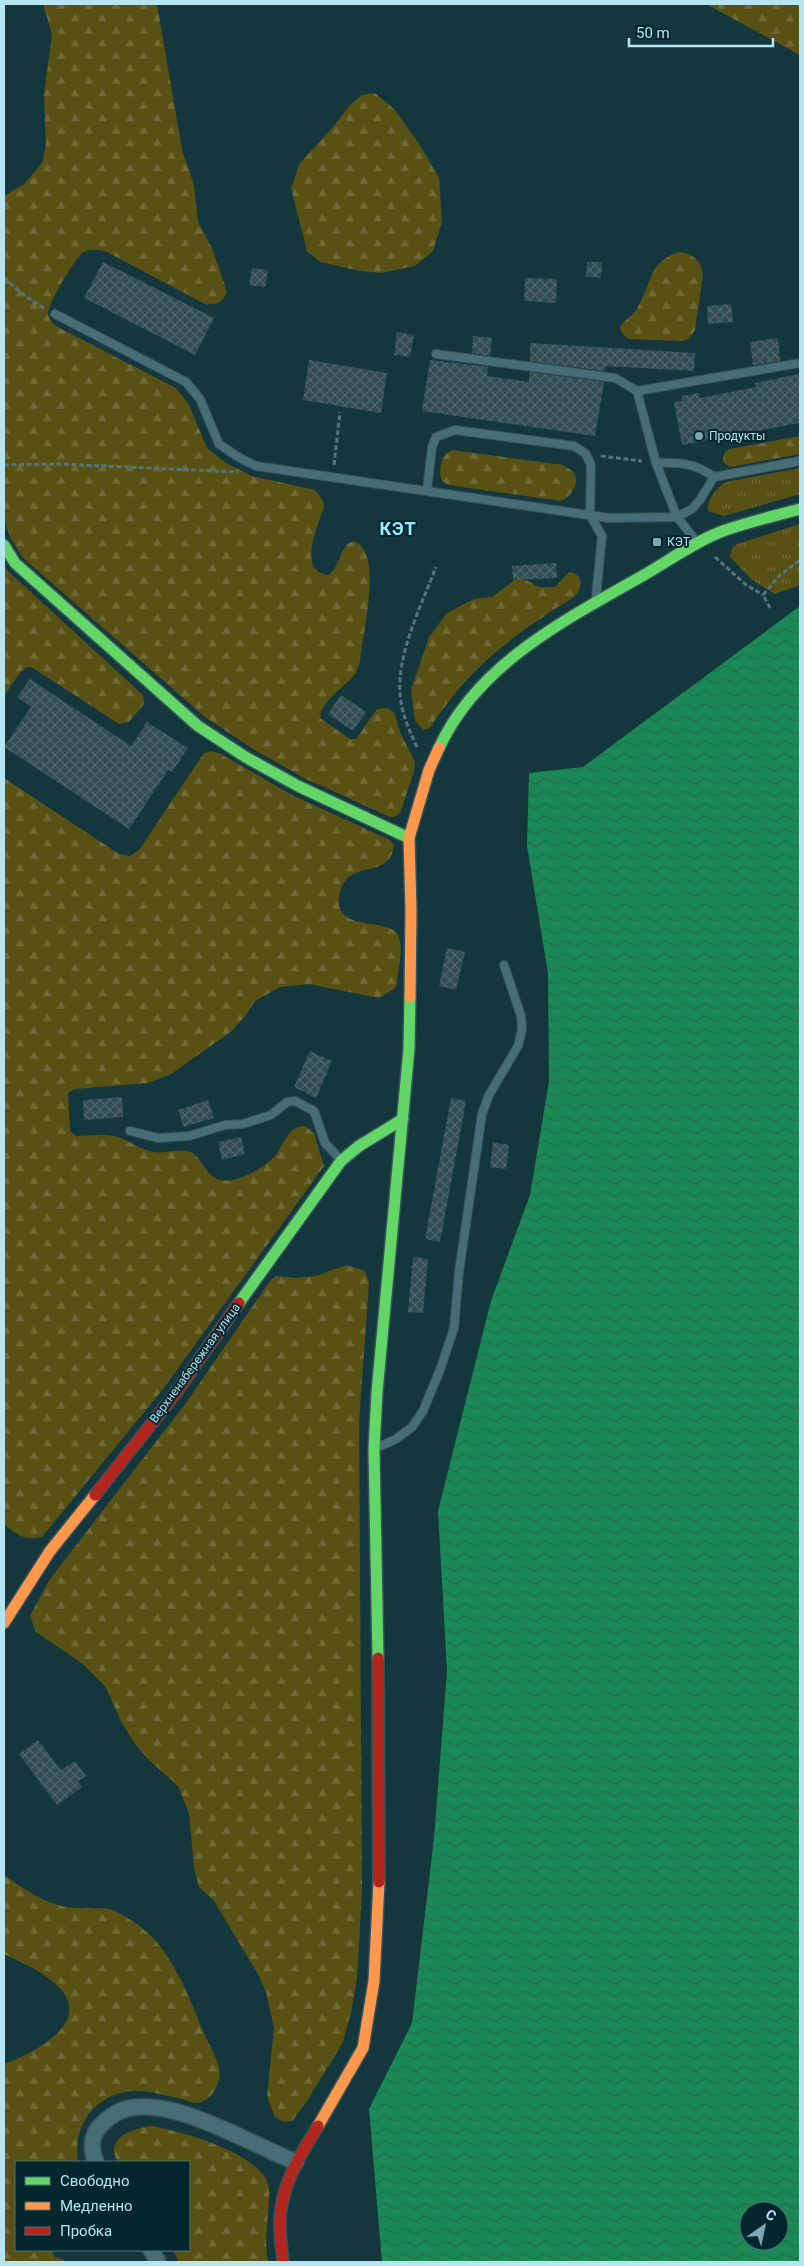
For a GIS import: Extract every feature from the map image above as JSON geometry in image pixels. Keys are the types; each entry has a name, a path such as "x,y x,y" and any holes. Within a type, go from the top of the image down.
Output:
{"main road":[{"path":"283,2262 280,2220 284,2190 296,2162 331,2107 363,2048 374,1981 379,1893 380,1802 374,1449 377,1392 409,1049 411,982 409,838 429,770 445,735 479,689 512,657 596,602 723,531 800,509"},
{"path":"4,545 15,563 198,726 247,758 298,786 409,838"},
{"name":"Верхненабережная улица","path":"4,1623 50,1550 175,1394 270,1257 341,1161 370,1139 403,1119"}],"street":[{"path":"96,2161 92,2146 96,2130 120,2111 139,2106 174,2112 196,2119 296,2162"},
{"path":"152,2251 158,2262"}],"lane":[{"path":"55,314 186,382 200,399 219,444 238,458 256,466 609,518 677,517 692,509 714,477"},
{"path":"436,354 615,378 636,392 656,463 677,517 698,544"},
{"path":"636,392 800,363"},
{"path":"427,491 432,447 436,438 455,430 574,446 586,454 591,465 590,515 602,536 596,602"},
{"path":"656,463 688,463 703,469 714,477 800,461"},
{"path":"374,1449 396,1440 412,1427 423,1411 440,1370 454,1328 459,1272 482,1114 498,1078 518,1046 522,1030 521,1016 504,965"},
{"path":"130,1131 158,1138 189,1136 225,1125 243,1124 271,1115 287,1102 294,1101 314,1111 325,1143 341,1161"}],"path":[{"path":"4,278 24,296 55,314"},
{"path":"333,478 340,412"},
{"path":"586,454 656,463"},
{"path":"4,465 61,464 237,473 256,466"},
{"path":"698,544 745,584 763,595 770,608"},
{"path":"763,595 779,576 800,560"},
{"path":"429,770 407,727 400,692 402,665 407,647 436,567"}],"green space":[{"path":"43,4 157,4 182,150 194,185 198,222 212,248 227,292 219,303 205,304 105,251 91,250 85,251 78,257 56,292 49,309 49,318 56,326 176,388 188,403 207,448 226,463 252,476 315,490 323,501 324,507 314,536 311,557 313,566 319,572 329,575 336,567 344,549 349,543 357,542 360,544 367,557 370,585 360,661 357,671 352,678 325,704 320,718 350,739 356,739 377,709 387,708 394,712 400,732 415,762 414,771 400,813 395,817 390,817 304,778 253,749 205,717 23,558 10,537 4,518 4,196 24,184 42,163 46,145 44,94 52,34"},
{"path":"706,4 800,4 800,55"},
{"path":"375,93 394,109 420,145 439,178 442,221 433,251 415,266 381,273 360,271 320,262 307,251 291,188 300,163 350,105 362,95"},
{"path":"680,252 693,256 699,262 703,275 695,330 689,339 683,341 628,339 622,333 620,327 636,310 652,275 661,261"},
{"path":"800,436 800,454 730,467 722,461 725,452 730,449"},
{"path":"452,450 563,465 573,472 575,476 574,489 561,501 448,485 442,481 441,463 445,455"},
{"path":"800,468 800,494 724,516 708,511 713,495 726,482"},
{"path":"800,524 800,585 775,594 751,579 730,557 732,548 737,544"},
{"path":"4,564 8,571 143,695 144,704 129,722 119,724 33,668 27,667 21,671 4,696"},
{"path":"569,572 574,573 580,578 579,590 574,597 512,639 477,669 445,706 430,728 424,730 415,721 411,690 429,637 447,613 474,599 492,597 516,579 526,580 539,587 555,587"},
{"path":"211,751 221,754 294,796 390,840 394,845 391,856 384,863 349,877 343,885 339,898 340,909 346,916 364,923 384,927 398,935 401,952 397,984 394,989 379,998 309,984 280,987 255,1001 232,1031 171,1074 148,1083 75,1089 68,1093 70,1131 76,1136 114,1136 153,1152 187,1151 198,1158 215,1178 223,1180 238,1179 261,1168 275,1156 291,1132 305,1126 314,1133 324,1166 163,1389 42,1537 26,1538 4,1524 4,778 119,854 130,856 139,850 204,753"},
{"path":"347,1265 365,1271 369,1283 359,1422 362,1891 357,1978 343,2042 306,2103 292,2121 283,2122 275,2117 267,2096 274,2028 266,1992 258,1974 214,1901 199,1887 194,1868 189,1813 178,1786 149,1760 135,1744 123,1725 105,1686 83,1664 36,1632 30,1616 50,1579 186,1403 270,1281 276,1276 295,1278 316,1276"},
{"path":"4,1875 29,1892 55,1904 65,1907 104,1909 118,1912 141,1927 165,1952 182,1982 218,2064 219,2080 217,2086 206,2100 194,2103 148,2092 123,2092 99,2103 90,2112 83,2123 79,2135 78,2161 15,2161 15,2251 52,2251 55,2257 69,2262 4,2262 4,2064 26,2054 51,2039 68,2019 69,2007 65,1995 53,1982 37,1971 4,1954"},
{"path":"152,2126 182,2133 220,2146 253,2165 264,2176 269,2189 266,2244 268,2262 179,2262 174,2251 190,2251 190,2161 118,2161 114,2154 114,2147 117,2141 129,2132"}],"water":[{"path":"800,606 800,2262 382,2262 369,2109 412,2023 434,1838 447,1671 438,1511 491,1301 530,1195 549,1081 548,973 527,846 529,773 583,767"}],"building":[{"path":"103,262 214,318 195,355 84,298"},
{"path":"587,262 602,262 601,278 586,277"},
{"path":"252,268 268,270 265,287 249,285"},
{"path":"525,278 557,279 556,303 524,301"},
{"path":"731,304 733,322 708,324 707,306"},
{"path":"397,332 414,335 410,357 394,355"},
{"path":"473,336 492,338 490,356 472,353"},
{"path":"778,338 780,361 753,365 750,342"},
{"path":"530,343 695,353 694,371 606,366 605,371 530,361"},
{"path":"309,360 387,373 381,413 303,400"},
{"path":"430,360 488,367 487,376 529,382 529,372 604,382 595,436 422,411"},
{"path":"800,374 800,423 682,445 674,402 682,401 682,396 699,393 700,398 756,387 755,383"},
{"path":"556,563 557,578 513,580 512,566"},
{"path":"30,679 131,746 147,722 188,748 172,772 168,770 129,829 4,747 31,707 17,697"},
{"path":"341,695 366,712 353,731 328,714"},
{"path":"447,948 465,952 456,990 439,986"},
{"path":"310,1051 332,1061 316,1098 294,1087"},
{"path":"122,1097 123,1117 84,1120 83,1100"},
{"path":"451,1098 466,1101 440,1242 425,1239"},
{"path":"208,1100 214,1118 184,1127 178,1110"},
{"path":"241,1137 245,1154 222,1160 218,1142"},
{"path":"493,1142 509,1145 506,1169 490,1167"},
{"path":"413,1257 428,1259 423,1313 408,1312"},
{"path":"38,1740 61,1770 75,1761 86,1776 78,1781 82,1787 57,1805 19,1754"}],"traffic: fast":[{"path":"439,748 456,718 477,691 527,646 693,545 723,531 800,509"},
{"path":"4,545 15,563 198,726 247,758 298,786 409,838"},
{"path":"378,1658 374,1449 377,1392 409,1049 410,997"},
{"path":"239,1303 341,1161 359,1146 403,1119"}],"traffic: slow":[{"path":"410,997 411,910 409,838 429,770 439,748"},
{"path":"4,1623 50,1551 95,1495"},
{"path":"318,2126 363,2048 374,1981 379,1882"}],"traffic: jam":[{"path":"95,1495 175,1394 239,1303"},
{"path":"378,1658 379,1882"},
{"path":"283,2262 280,2224 284,2194 293,2170 318,2126"}],"place":[{"name":"Продукты","path":"699,436"},
{"name":"КЭТ","path":"657,542"}],"district":[{"name":"КЭТ","path":"398,529"}]}
